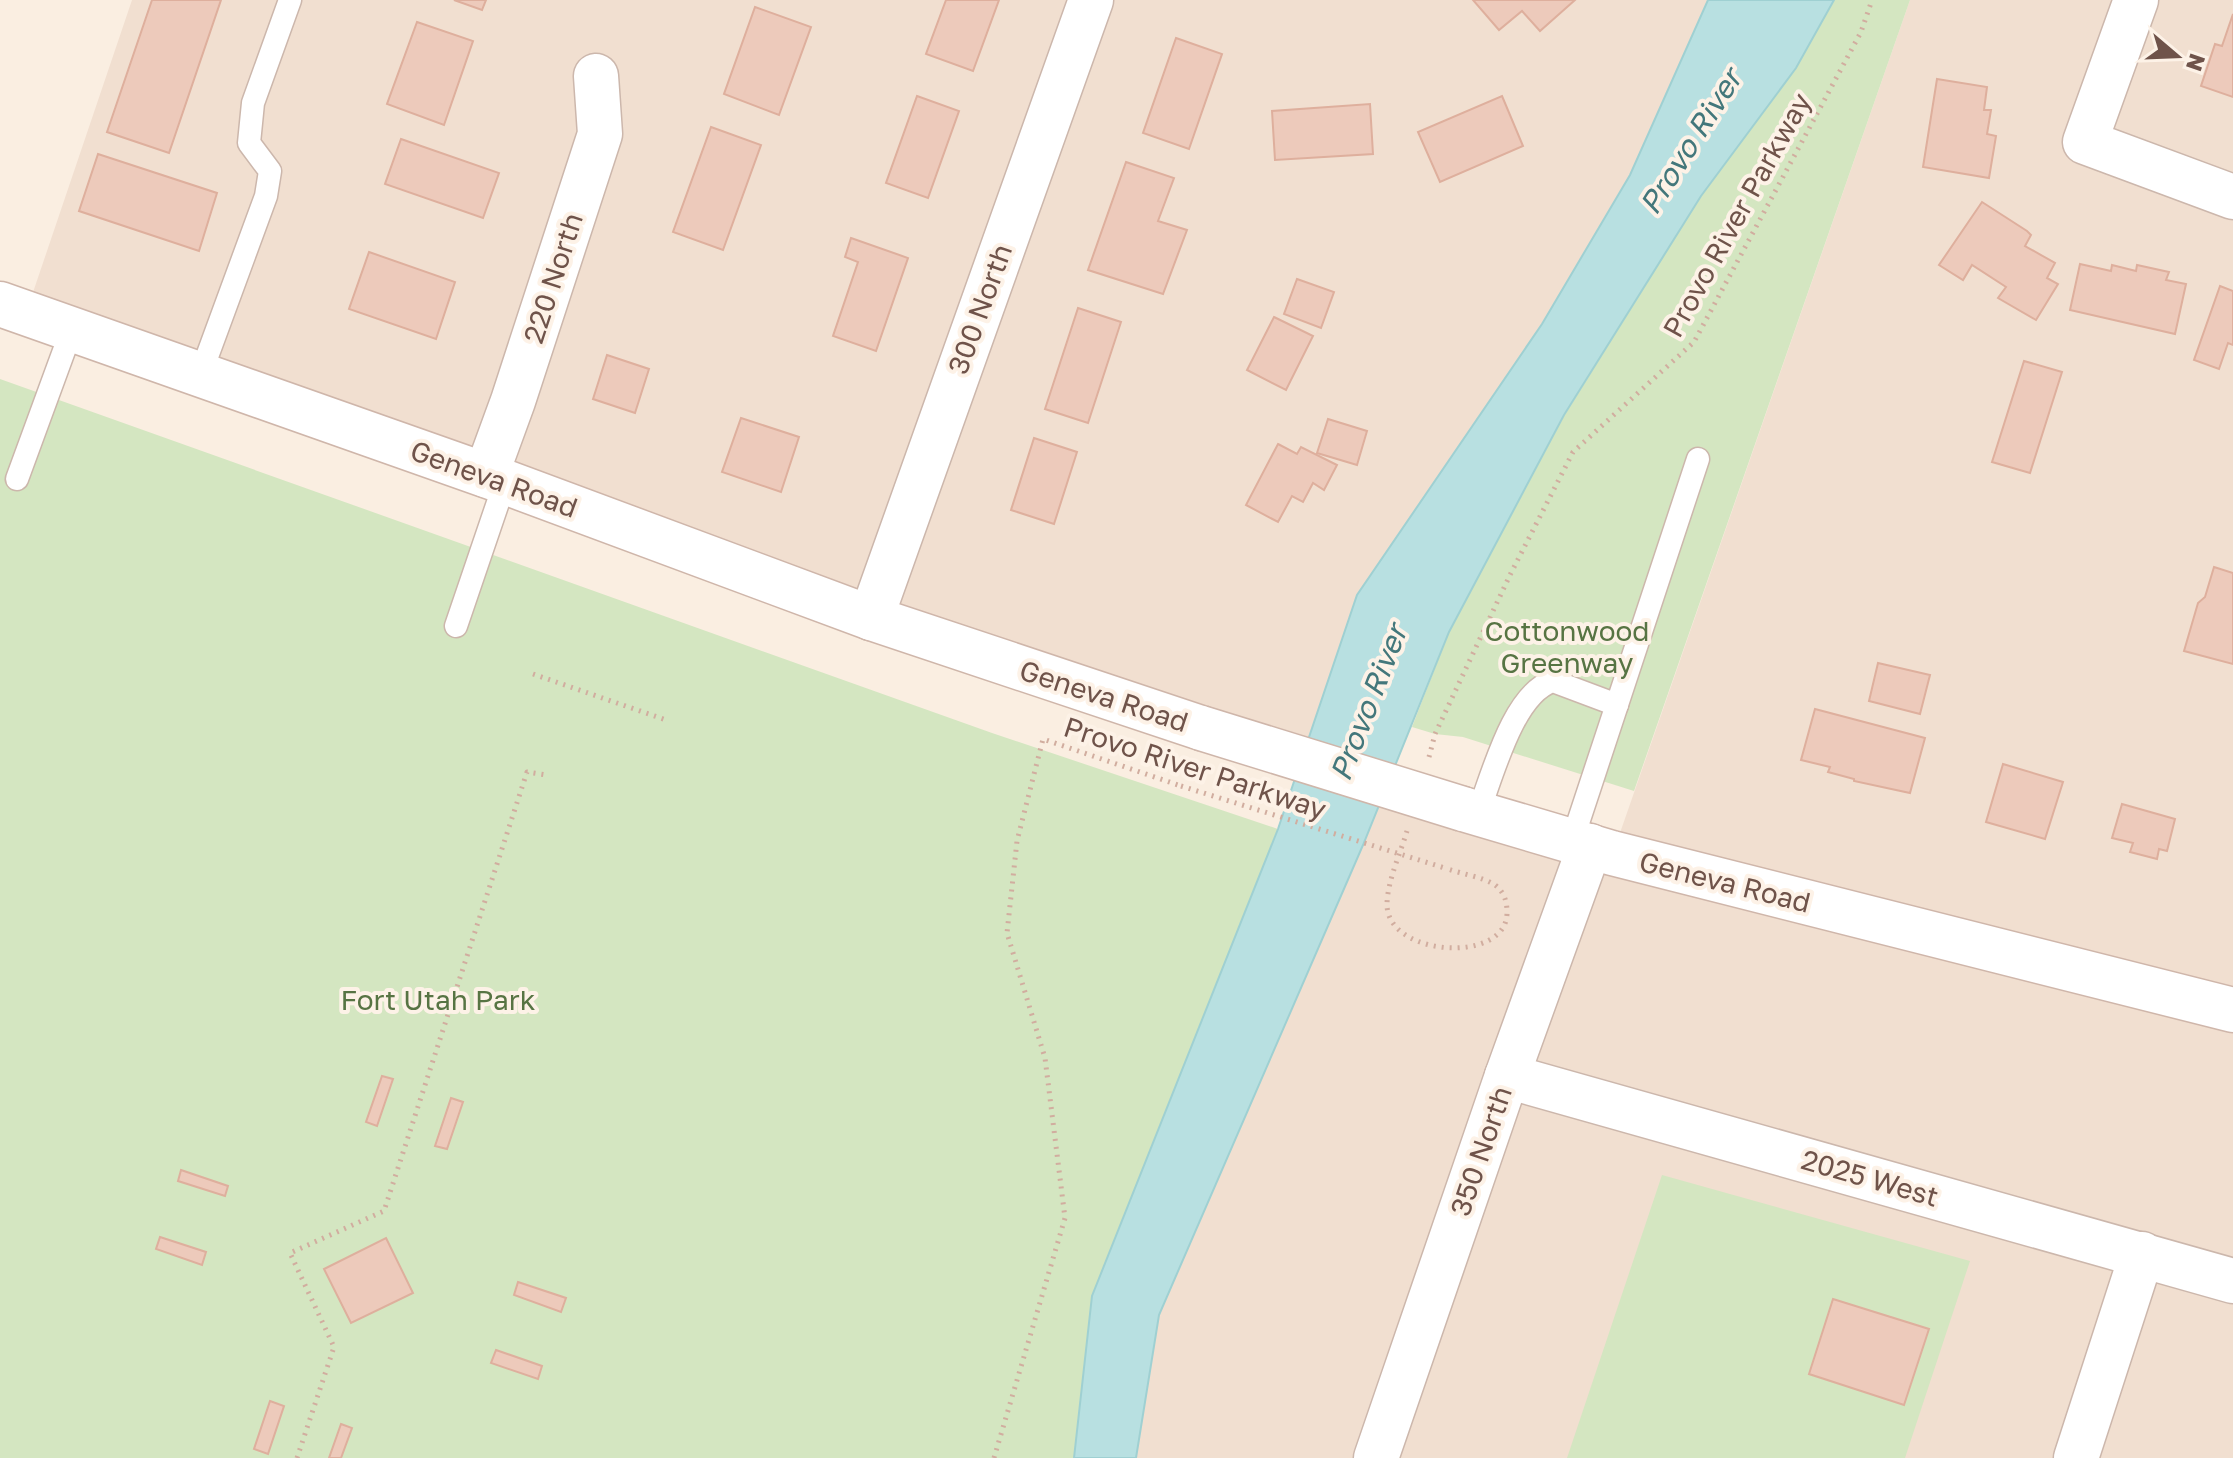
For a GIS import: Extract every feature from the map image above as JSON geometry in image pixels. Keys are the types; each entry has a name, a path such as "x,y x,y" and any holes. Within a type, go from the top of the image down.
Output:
{"street":[{"name":"300 North","path":"871,618 1091,0"},
{"path":"2136,0 2085,142 2233,197"},
{"name":"220 North","path":"495,479 513,401 600,134 596,76"},
{"name":"Geneva Road","path":"0,304 201,373 871,618 1201,728 1581,844 2233,1010"},
{"name":"350 North","path":"1376,1458 1507,1076 1581,844"},
{"name":"2025 West","path":"1507,1076 2233,1281"},
{"path":"2076,1458 2142,1254"}],"lane":[{"path":"201,373 266,196 270,171 249,143 253,103 290,0"},
{"path":"17,479 72,329"},
{"path":"1581,844 1617,705 1698,459"},
{"path":"456,626 495,479"},
{"path":"1471,811 1509,733 1538,688 1553,681 1617,705"}],"path":[{"name":"Provo River Parkway","path":"1427,762 1435,734 1510,575 1573,452 1694,342 1861,32 1872,0"},
{"path":"533,674 669,721"},
{"name":"Provo River Parkway","path":"994,1458 1065,1218 1045,1058 1007,933 1017,841 1043,739 1181,786 1448,869 1494,884 1506,897 1508,916 1499,934 1470,946 1438,947 1404,935 1393,923 1387,905 1411,818"},
{"path":"297,1458 334,1347 290,1253 384,1211 527,772 546,775"}],"shaded area":[{"path":"132,0 1708,0 1630,175 1542,324 1302,759 26,313"},
{"path":"1910,0 2233,0 2233,1458 1134,1458 1159,1315 1388,786 1613,853"}],"green space":[{"name":"Cottonwood Greenway","path":"1834,0 1910,0 1634,791 1463,737 1435,734 1412,727 1449,632 1564,416 1701,196 1796,68"},
{"name":"Fort Utah Park","path":"0,379 992,733 1278,829 1092,1296 1074,1458 0,1458"},
{"path":"1662,1175 1970,1261 1905,1458 1567,1458"}],"water":[{"name":"Provo River","path":"1708,0 1834,0 1796,68 1701,196 1564,415 1449,632 1363,845 1159,1315 1136,1458 1074,1458 1092,1296 1278,829 1357,595 1542,324 1630,175"}],"building":[{"path":"152,0 221,0 169,153 107,132"},
{"path":"454,0 486,0 482,10"},
{"path":"946,0 999,0 973,71 926,54"},
{"path":"1473,0 1575,0 1540,31 1522,11 1499,30"},
{"path":"755,7 811,27 779,115 724,94"},
{"path":"2233,14 2233,97 2201,86 2215,44 2222,46"},
{"path":"417,22 473,41 444,125 387,104"},
{"path":"1176,38 1222,54 1189,149 1143,133"},
{"path":"1937,79 1987,87 1984,110 1991,110 1987,134 1996,136 1989,178 1923,167"},
{"path":"917,96 959,111 928,198 886,183"},
{"path":"1502,96 1523,146 1440,182 1418,132"},
{"path":"1370,104 1373,154 1275,160 1272,111"},
{"path":"711,127 761,145 723,250 673,232"},
{"path":"401,139 499,173 483,218 385,184"},
{"path":"98,154 217,193 199,251 79,211"},
{"path":"1126,162 1174,178 1158,221 1187,230 1163,294 1088,270"},
{"path":"1982,202 2027,231 2031,235 2025,246 2055,263 2047,278 2058,284 2036,320 1998,298 2006,287 1972,265 1963,280 1939,265"},
{"path":"851,238 908,258 876,351 833,336 858,262 845,257"},
{"path":"369,252 455,282 436,339 349,309"},
{"path":"2080,264 2111,271 2112,265 2136,271 2137,265 2169,272 2166,280 2186,284 2175,334 2070,310"},
{"path":"1297,279 1334,292 1321,328 1284,314"},
{"path":"2220,286 2233,291 2233,345 2228,343 2219,369 2194,360"},
{"path":"1078,308 1121,322 1088,423 1045,409"},
{"path":"1274,317 1313,336 1286,390 1247,370"},
{"path":"607,355 649,369 635,413 593,399"},
{"path":"2024,361 2062,372 2030,473 1992,462"},
{"path":"741,418 799,437 781,492 722,472"},
{"path":"1328,419 1367,431 1357,465 1317,453"},
{"path":"1034,438 1077,452 1054,524 1011,510"},
{"path":"1278,444 1297,454 1301,447 1337,465 1324,490 1313,483 1303,502 1292,496 1278,522 1246,505"},
{"path":"2214,567 2233,573 2233,664 2184,651 2198,603 2205,597"},
{"path":"1878,663 1930,675 1920,714 1869,701"},
{"path":"1815,709 1925,738 1910,793 1854,781 1828,772 1830,767 1801,760"},
{"path":"2003,764 2063,782 2045,839 1986,822"},
{"path":"2122,804 2175,819 2167,851 2159,849 2157,859 2130,852 2133,843 2112,838"},
{"path":"382,1076 393,1079 377,1126 366,1122"},
{"path":"451,1098 463,1102 447,1149 435,1146"},
{"path":"181,1170 228,1186 225,1196 178,1181"},
{"path":"160,1237 206,1252 202,1265 156,1249"},
{"path":"386,1238 413,1293 351,1323 324,1269"},
{"path":"518,1282 566,1298 561,1312 514,1295"},
{"path":"1833,1299 1929,1329 1904,1405 1809,1374"},
{"path":"496,1350 542,1366 538,1379 491,1363"},
{"path":"270,1401 284,1406 268,1454 254,1449"},
{"path":"341,1424 352,1428 341,1458 329,1458"}]}
